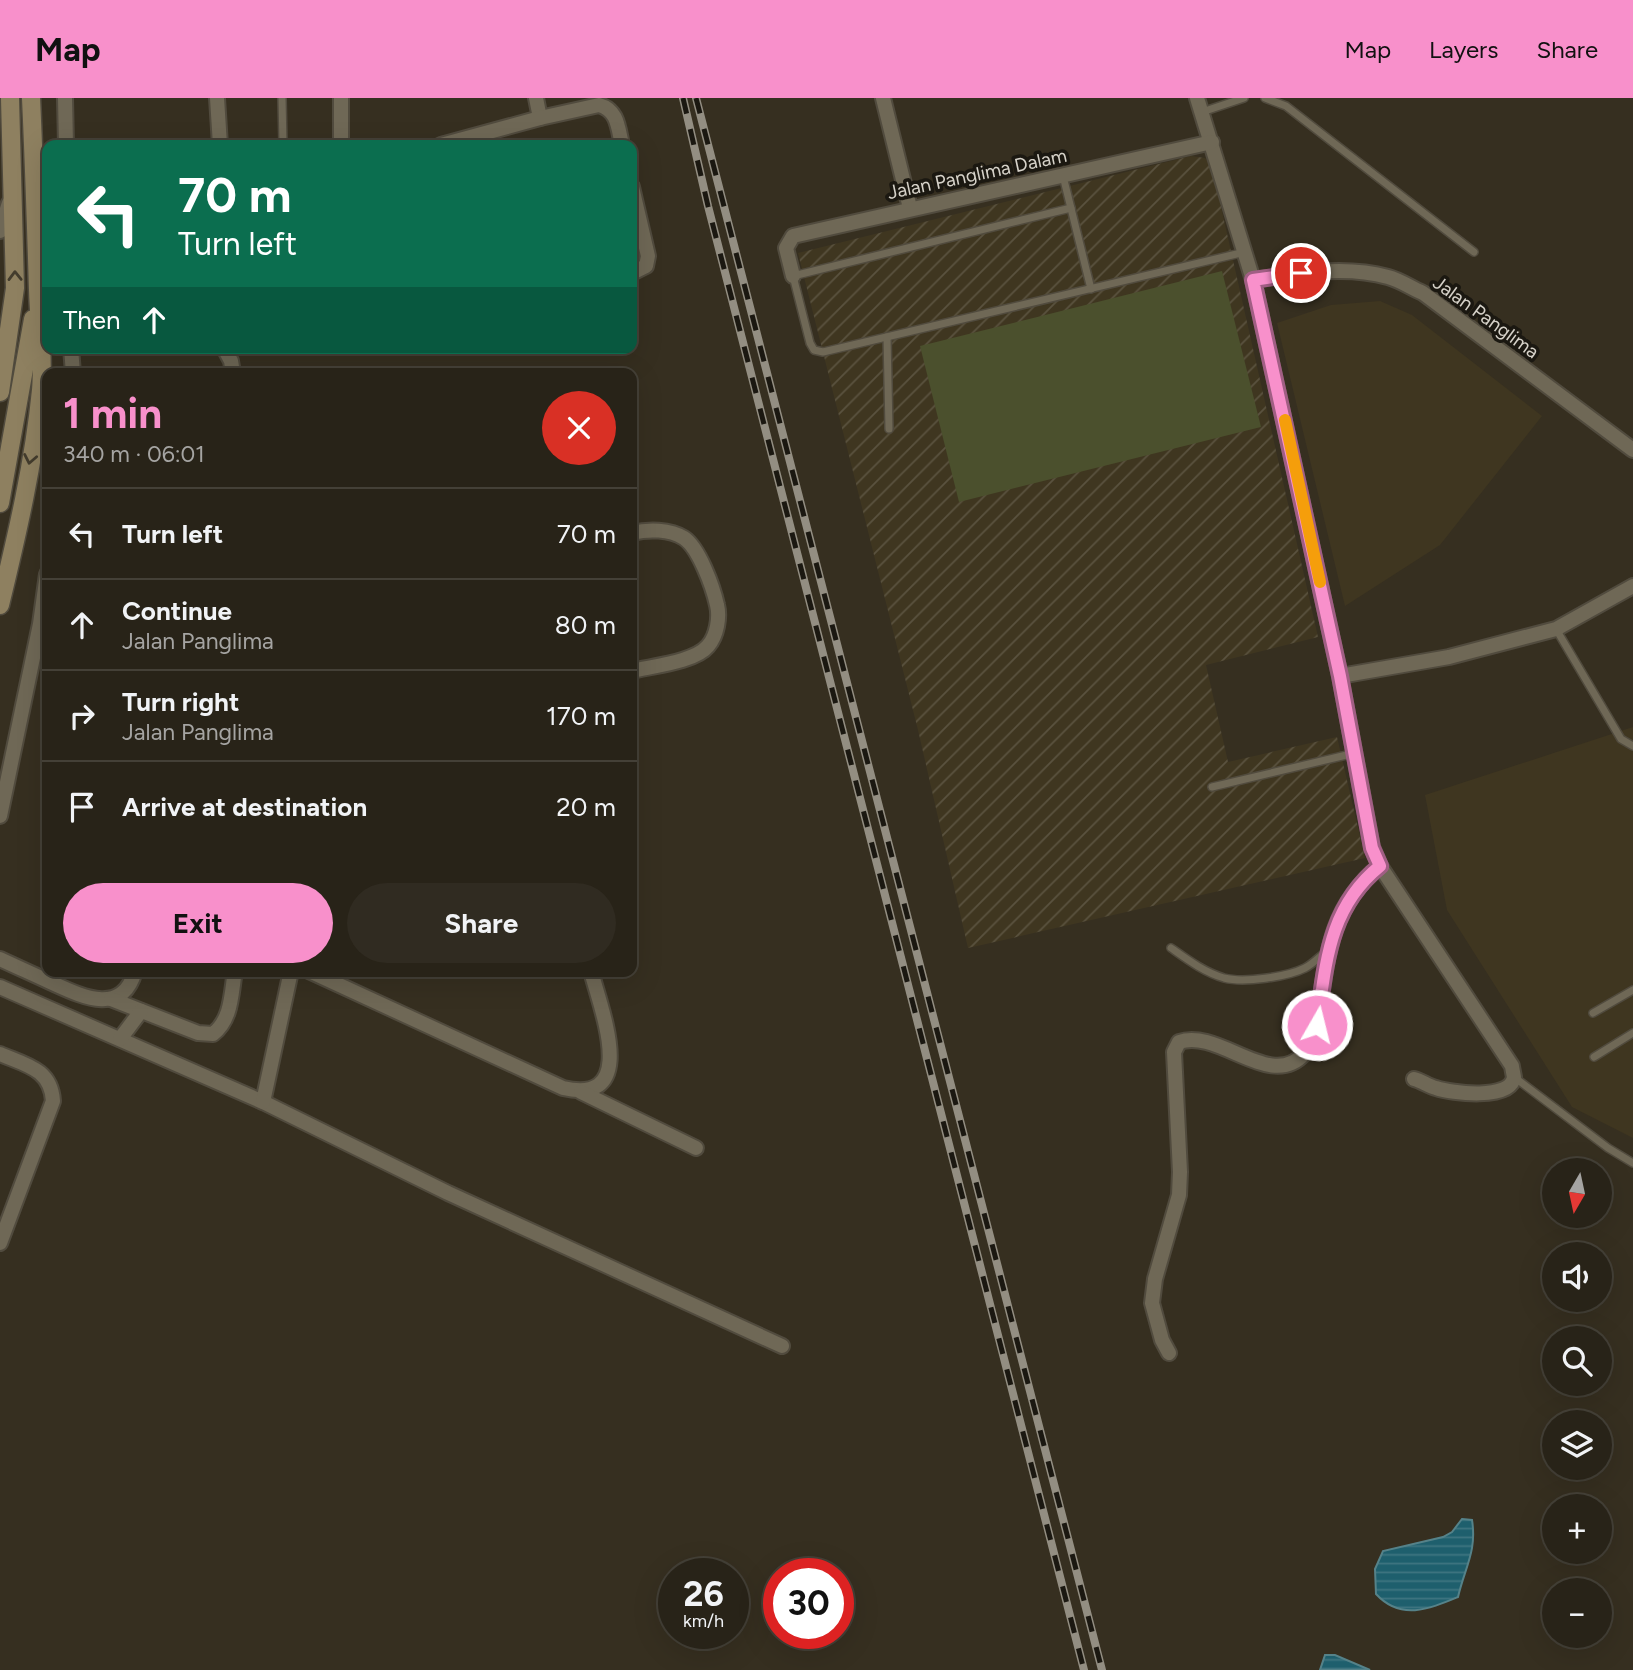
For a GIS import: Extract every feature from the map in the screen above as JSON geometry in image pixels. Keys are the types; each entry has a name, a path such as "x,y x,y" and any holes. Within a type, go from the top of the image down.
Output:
{"main road":[{"path":"0,392 15,288 8,182 10,98"},
{"path":"31,98 38,291 42,320"},
{"path":"0,503 38,291"},
{"path":"0,605 36,430 42,376"}],"street":[{"path":"65,98 66,140"},
{"path":"217,98 220,140"},
{"path":"341,98 341,140"},
{"path":"536,98 540,118"},
{"path":"883,98 910,208"},
{"path":"459,140 598,105 608,107 614,115 621,140"},
{"path":"1200,105 1253,280 1340,676 1372,848 1380,866 1512,1066 1514,1077 1510,1086 1490,1093 1443,1089 1414,1079"},
{"name":"Jalan Panglima Dalam","path":"793,276 786,248 793,236 1212,142"},
{"path":"0,231 8,182"},
{"path":"637,209 648,256 646,266 637,270"},
{"name":"Jalan Panglima","path":"1253,280 1301,273 1349,271 1389,277 1423,293 1633,450"},
{"path":"637,532 661,530 684,537 696,549 718,607 717,629 708,646 694,656 637,670"},
{"path":"1340,676 1450,657 1556,629 1633,586"},
{"path":"0,816 42,633"},
{"path":"1170,1353 1162,1340 1152,1303 1155,1279 1179,1195 1181,1172 1174,1052 1179,1042 1191,1038 1274,1066 1291,1063 1303,1054 1317,1025 1328,950 1342,911 1352,894 1380,866"},
{"path":"0,959 79,995 91,999 111,999 198,1033 213,1034 222,1027 227,1017 234,977"},
{"path":"111,999 124,991 132,977"},
{"path":"263,1102 290,977"},
{"path":"322,977 564,1088 581,1092 696,1148"},
{"path":"581,1092 597,1089 606,1078 610,1062 610,1046 593,977"},
{"path":"0,987 263,1102 449,1193 782,1346"},
{"path":"120,1039 141,1011"},
{"path":"0,1054 34,1068 43,1075 50,1083 53,1101 0,1243"}],"lane":[{"path":"282,98 282,140"},
{"path":"1200,105 1244,98"},
{"path":"1265,98 1286,106 1474,252"},
{"path":"1062,175 1091,289"},
{"path":"1071,208 793,276 810,343 814,350 823,352 1245,252"},
{"path":"887,337 889,429"},
{"path":"1556,629 1621,739 1633,746"},
{"path":"1212,787 1356,753"},
{"path":"1171,948 1199,968 1226,978 1247,980 1295,972 1307,967 1328,950"},
{"path":"1593,1013 1633,990"},
{"path":"1594,1057 1633,1033"},
{"path":"1514,1077 1608,1148 1633,1163"}],"shaded area":[{"path":"1191,156 1205,158 1212,167 1318,637 1206,665 1228,762 1337,737 1365,858 968,948 918,730 798,253"},
{"path":"1380,301 1412,315 1542,416 1440,545 1345,606 1277,323 1331,305"},
{"path":"1633,727 1633,1138 1572,1107 1447,910 1425,795"}],"green space":[{"path":"1222,271 1261,427 959,502 920,346"}],"water":[{"path":"1462,1519 1472,1520 1473,1541 1458,1597 1426,1608 1405,1610 1395,1608 1376,1594 1375,1569 1383,1551 1443,1537 1452,1532"},
{"path":"1325,1655 1335,1655 1370,1670 1320,1670"}],"railway":[{"path":"683,98 708,206 1084,1670"},
{"path":"696,98 1102,1670"}],"slow traffic":[{"path":"1285,420 1320,582"}],"route":[{"path":"1301,273 1253,280 1340,676 1372,848 1380,866 1352,894 1342,911 1328,950 1317,1025"}]}
